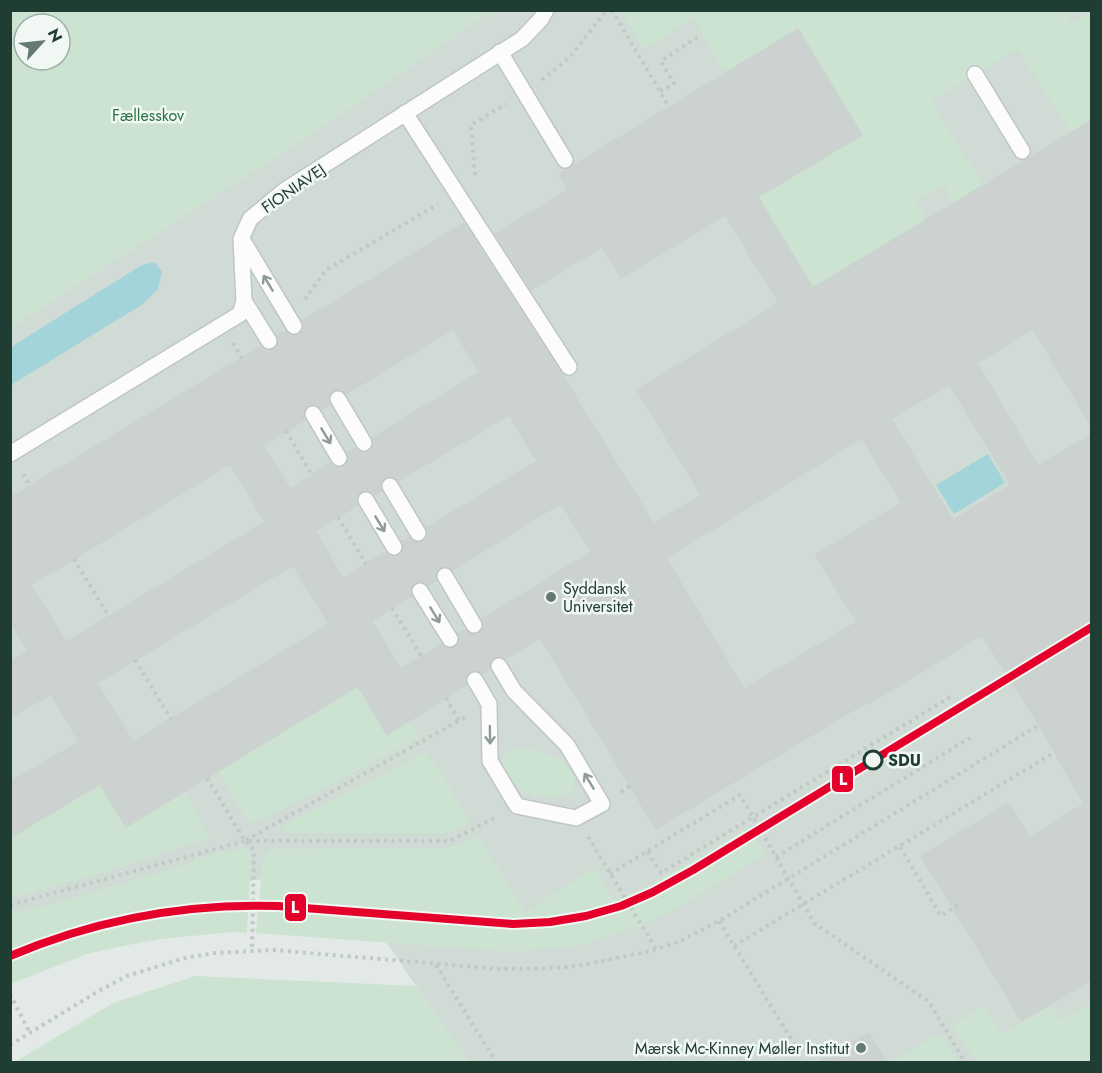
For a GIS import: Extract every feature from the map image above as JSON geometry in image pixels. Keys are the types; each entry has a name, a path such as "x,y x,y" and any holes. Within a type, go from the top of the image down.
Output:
{"lane":[{"name":"FIONIAVEJ","path":"241,239 250,219 285,190 522,39 541,19 546,10"},
{"path":"501,52 565,160"},
{"path":"975,74 1022,151"},
{"path":"405,113 569,367"},
{"path":"10,454 240,314 244,301 241,239"},
{"path":"241,239 294,326"},
{"path":"244,301 269,341"},
{"path":"338,399 364,443"},
{"path":"313,414 339,458"},
{"path":"390,486 418,532"},
{"path":"366,500 394,547"},
{"path":"445,576 474,624"},
{"path":"420,591 450,639"},
{"path":"475,680 489,704 490,761 517,806 576,818 602,804 567,745 514,691 499,666"}],"path":[{"path":"612,10 669,107"},
{"path":"660,92 674,84 661,61 701,35"},
{"path":"286,431 312,475"},
{"path":"338,517 366,564"},
{"path":"74,559 109,616"},
{"path":"392,608 422,657"},
{"path":"135,660 171,719"},
{"path":"647,851 661,873 950,697"},
{"path":"446,698 459,721"},
{"path":"10,905 246,841 489,704"},
{"path":"10,1045 127,976 185,958 214,953 273,950 500,969 556,969 622,958 656,949 678,942 719,921 1039,725"},
{"path":"776,857 973,736"},
{"path":"734,946 1055,752"},
{"path":"207,778 254,850 252,951"},
{"path":"610,874 740,795 814,923 929,1002 966,1062"},
{"path":"246,841 450,841 517,806"},
{"path":"576,818 656,949"},
{"path":"900,847 940,916 962,902"},
{"path":"719,921 799,1052"},
{"path":"436,964 496,1062"},
{"path":"10,993 30,1033"}],"shaded area":[{"name":"Syddansk Universitet","path":"491,11 1091,11 1091,1062 469,1062 336,867 60,912 11,938 11,327 308,136"}],"green space":[{"name":"Fællesskov","path":"11,10 491,10 308,136 11,327"},
{"path":"623,10 1064,10 1072,24 1091,12 1091,120 1071,132 1018,49 931,101 983,185 954,203 944,185 916,201 926,220 813,288 758,197 862,135 798,29 725,73 693,18 644,49 622,13"},
{"path":"358,686 387,735 408,722 419,738 269,816 249,823 218,771"},
{"path":"521,748 544,753 564,764 575,778 573,789 563,796 546,797 526,793 514,786 505,774 501,763 508,752"},
{"path":"425,752 443,775 469,823 455,831 439,834 289,833 282,831 285,825"},
{"path":"100,784 126,827 184,792 210,837 116,869 11,898 11,838"},
{"path":"749,827 766,854 669,913 588,943 522,951 500,951 256,933 263,858 270,849 448,848 478,837 526,912 595,868 613,900 630,894"},
{"path":"248,849 251,856 247,933 232,932 161,939 123,946 87,954 11,984 11,914 169,870 218,852"},
{"path":"195,976 416,986 469,1062 15,1062 113,1003"},
{"path":"1091,1003 1091,1062 976,1062 952,1025 983,1007 1002,1034 1050,1004 1061,1020"},
{"path":"940,1033 958,1062 890,1062"}],"water":[{"path":"155,262 162,272 158,289 143,304 11,385 11,347 142,265"},
{"path":"988,454 1005,483 954,514 936,485"}],"building":[{"path":"798,29 862,135 758,197 813,288 1092,120 1092,427 1033,329 977,363 1038,466 1092,434 1092,979 1022,1021 921,856 1009,803 1030,837 1084,804 1039,725 982,635 656,829 540,637 506,659 499,656 494,658 490,662 490,669 483,674 476,670 470,672 465,679 466,685 387,735 358,686 126,827 100,784 10,838 10,782 79,742 51,694 10,718 10,662 28,651 10,621 10,498 261,346 265,350 274,350 278,345 277,336 286,331 290,335 298,335 303,330 302,321 464,223 561,373 654,524 701,495 637,390 779,303 725,215 621,278 602,247 531,290 495,234 568,190 559,174","holes":["453,329 480,372 372,438 374,443 369,451 364,453 356,448 347,453 349,458 344,466 339,468 331,463 290,489 263,445 305,420 303,414 308,406 313,404 322,409 330,404 328,399 333,391 338,389 346,394","949,384 1011,485 953,520 891,419","509,415 537,461 426,528 428,533 423,541 418,543 409,538 402,542 404,547 399,555 394,557 386,552 343,578 315,531 358,505 357,496 362,491 370,491 374,495 382,491 381,482 386,477 394,477 398,481","862,438 902,503 815,555 857,622 744,689 666,558","230,464 265,522 66,642 31,585","561,503 591,552 482,619 484,625 479,633 474,635 465,630 458,634 459,643 455,648 446,648 442,644 401,669 371,621 412,596 411,587 415,582 424,582 428,586 436,581 435,576 440,568 445,566 453,570","293,565 329,624 133,742 97,683"]},
{"name":"Mærsk Mc-Kinney Møller Institut","path":"869,1033 886,1062 819,1062"}],"transit line":[{"name":"L","path":"10,956 75,932 108,923 209,907 278,906 513,924 550,922 586,916 621,906 693,870 1092,627"}],"place":[{"name":"Syddansk Universitet","path":"551,597"},
{"name":"SDU","path":"873,760"},
{"name":"Mærsk Mc-Kinney Møller Institut","path":"861,1048"}]}
